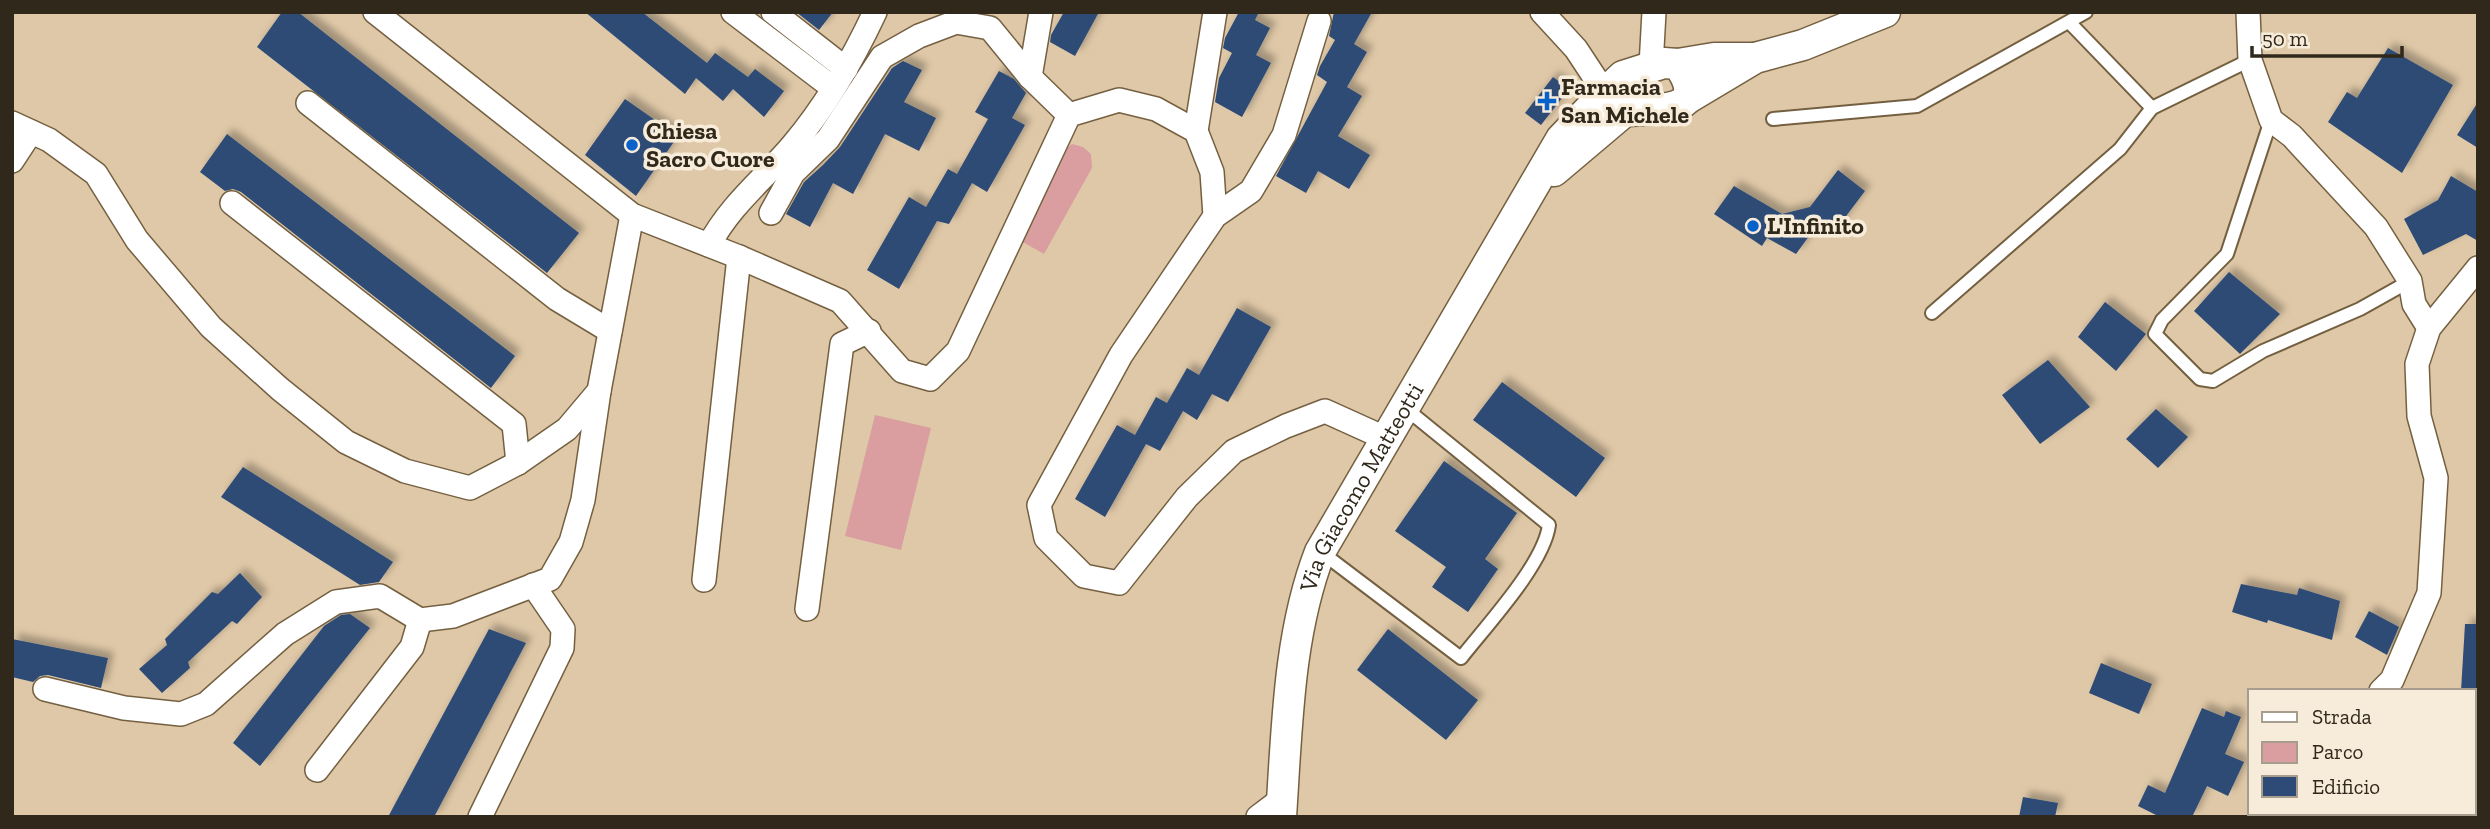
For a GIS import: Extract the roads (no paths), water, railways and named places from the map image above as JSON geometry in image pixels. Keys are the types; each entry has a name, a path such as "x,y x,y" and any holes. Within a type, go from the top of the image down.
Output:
{"street":[{"path":"375,12 632,215 840,300 902,371 930,379 958,351 1069,115 1119,100 1156,108 1196,131"},
{"path":"733,12 840,79"},
{"path":"774,12 840,79"},
{"path":"709,245 721,222 792,145 840,79 875,12"},
{"path":"1030,77 1041,12"},
{"path":"1214,216 1212,172 1196,131 1215,12"},
{"path":"1542,12 1617,93"},
{"path":"1654,12 1665,65 1687,78 1688,98"},
{"name":"Via Giacomo Matteotti","path":"1282,807 1291,679 1308,583 1320,552 1561,139 1617,93 1665,65 1714,58 1755,58 1803,45 1885,12"},
{"path":"2248,12 2250,60 2271,120 2292,136 2376,228 2410,281 2414,304 2429,328"},
{"path":"1319,21 1284,135 1251,191 1214,216 1121,355 1039,505 1046,538 1084,576 1119,583 1187,497 1234,451 1325,411 1387,439"},
{"path":"771,213 793,173 828,139 882,57 919,36 956,22 990,28 1030,77 1069,115"},
{"name":"Via Giacomo Matteotti","path":"1617,93 1673,108 1755,58"},
{"path":"308,103 558,299 610,331"},
{"path":"12,161 22,127 49,140 96,174 137,240 211,327 280,389 346,442 405,471 470,488 517,463 567,429 599,391"},
{"path":"232,203 514,424 517,463"},
{"path":"45,689 124,708 181,713 206,704 285,634 336,602 380,596 420,620 453,616 550,579 571,542 583,500 599,391 632,215"},
{"path":"705,580 739,257"},
{"path":"2383,689 2392,680 2429,593 2436,478 2419,416 2417,363 2429,328 2478,268"},
{"path":"807,608 842,344 869,331"},
{"path":"480,817 562,648 563,629 533,585"},
{"path":"317,770 412,647 420,620"},
{"path":"1258,817 1282,807"}],"lane":[{"path":"1773,119 1917,106 2086,12"},
{"path":"2069,22 2152,108"},
{"path":"1932,313 2120,149 2152,108 2250,60"},
{"path":"2271,120 2227,254 2162,320 2155,334 2200,379 2213,381 2263,351 2360,309 2410,281"},
{"path":"1320,552 1461,658 1515,589 1547,540 1549,525 1405,408"}],"place":[{"name":"Farmacia San Michele","path":"1547,101"},
{"name":"Chiesa Sacro Cuore","path":"632,145"},
{"name":"L'Infinito","path":"1753,226"}]}
